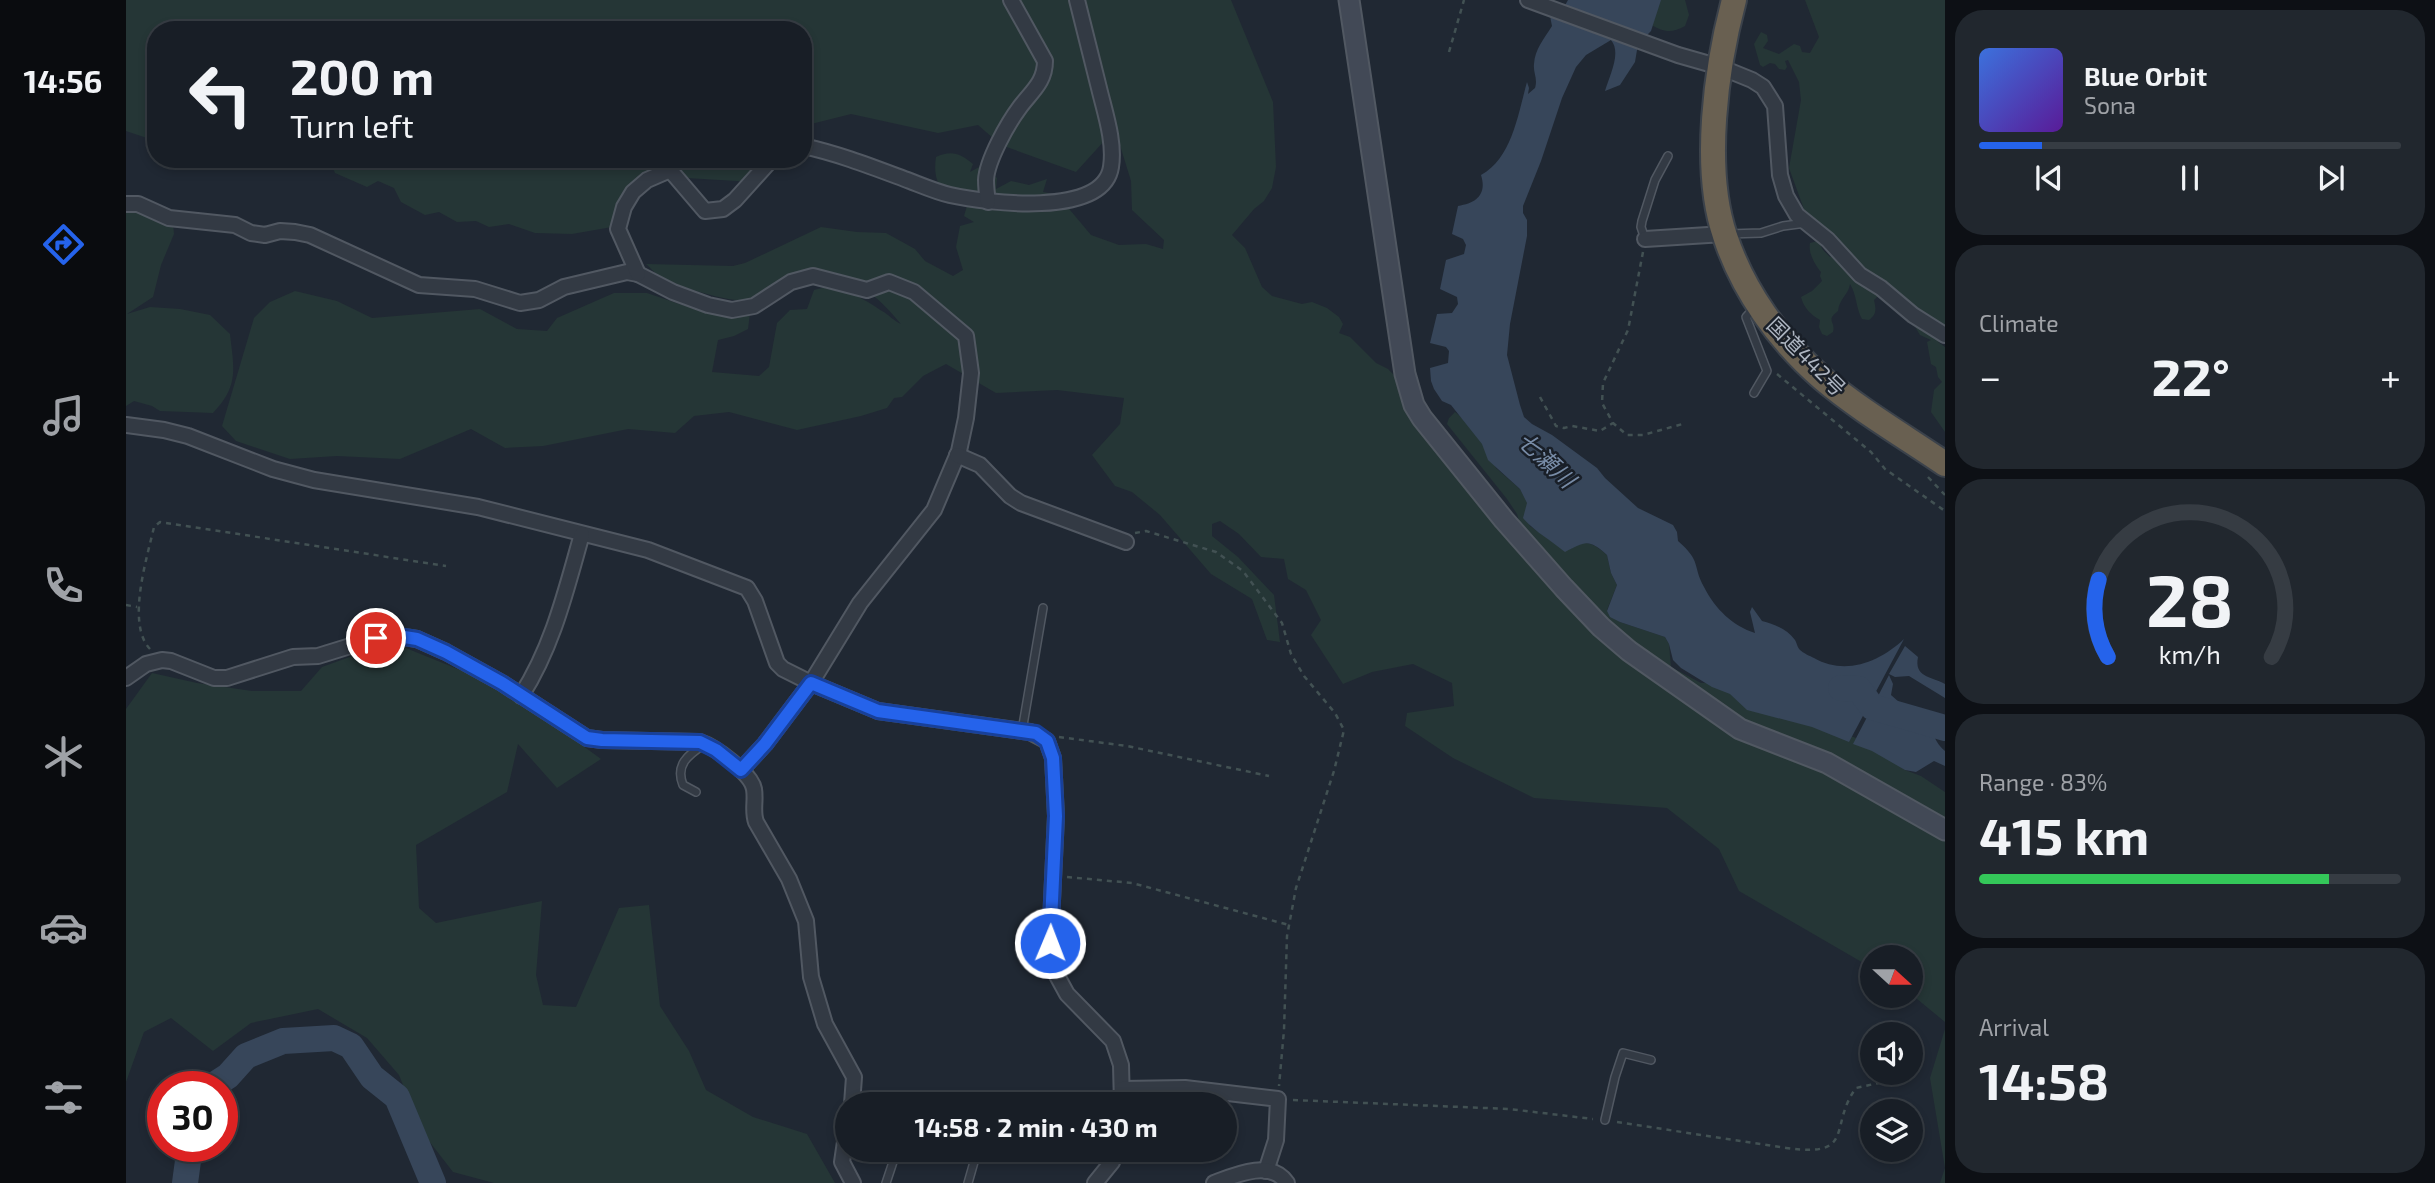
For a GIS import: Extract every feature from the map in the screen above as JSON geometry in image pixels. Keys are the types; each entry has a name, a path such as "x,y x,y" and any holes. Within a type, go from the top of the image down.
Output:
{"highway":[{"name":"国道442号","path":"1734,0 1720,67 1713,148 1714,181 1724,234 1736,265 1758,305 1782,337 1821,377 1857,406 1945,464"}],"street":[{"path":"988,202 986,178 1001,135 1039,85 1045,72 1045,61 1011,0"},
{"path":"812,148 948,195 988,202 1044,203 1074,199 1095,191 1108,180 1112,165 1109,126 1077,0"},
{"path":"1349,0 1405,374 1414,405 1422,418 1504,520 1564,588 1601,627 1629,651 1740,729 1827,763 1945,830"},
{"path":"1528,0 1678,55 1720,67 1763,87 1772,99 1777,114 1779,165 1783,188 1797,215 1828,240 1866,280 1945,335"},
{"path":"638,274 618,229 624,207 634,192 647,180 670,170 705,211 723,209 735,200 764,168"},
{"path":"126,204 138,204 169,218 235,225 251,233 265,235 280,231 310,235 419,285 475,289 520,303 539,300 564,287 627,272 638,274 673,292 708,305 732,310 754,306 791,282 813,276 867,290 888,282 914,292 966,336 971,373 970,395 957,456 934,510 926,524 860,603 811,683 765,744 741,770"},
{"path":"1645,239 1724,234"},
{"path":"126,425 188,436 273,469 307,479 447,500 648,550 747,588 755,601 777,663 783,669 811,683 878,711 1036,733 1047,741 1053,758 1056,801 1050,943 1055,972 1067,994 1113,1041 1121,1065 1122,1089 1185,1088 1278,1099 1276,1140 1266,1171"},
{"path":"957,456 980,466 1010,496 1021,503 1126,542"},
{"path":"521,696 531,681 553,631 582,534"},
{"path":"126,678 146,664 171,661 203,675 228,678 293,657 318,656 376,638 398,636 417,639 446,652 571,729 595,740 705,744 716,750 741,770 753,786 753,812 756,822 789,879 806,921 811,977 827,1030 854,1077 853,1092"},
{"path":"842,1162 853,1183"},
{"path":"1095,1183 1112,1162"},
{"path":"1214,1183 1248,1172 1266,1171 1280,1175 1287,1183"}],"lane":[{"path":"1645,239 1642,220 1655,180 1668,156"},
{"path":"1724,234 1761,233 1783,226 1807,223"},
{"path":"1754,393 1767,371 1746,317 1758,305"},
{"path":"1022,731 1043,608"},
{"path":"696,792 683,785 680,778 681,765 705,744"},
{"path":"1605,1120 1623,1053 1651,1060"},
{"path":"886,1183 893,1162"},
{"path":"968,1183 974,1162"}],"path":[{"path":"1450,52 1464,0"},
{"path":"1645,239 1628,330 1603,383 1602,402 1613,424 1626,435 1643,435 1686,423"},
{"path":"1774,370 1785,383 1871,452 1885,469 1945,511"},
{"path":"1540,397 1559,428 1572,426 1600,431 1613,424"},
{"path":"171,661 147,646 137,607 154,527 160,522 446,566"},
{"path":"1126,542 1131,534 1146,531 1216,552 1244,571 1282,623 1291,654 1304,676 1341,721 1344,730 1296,888 1289,925 1278,1099"},
{"path":"126,605 137,607"},
{"path":"1047,741 1070,737 1269,775"},
{"path":"1052,876 1132,883 1289,925"}],"shaded area":[{"path":"126,0 1231,0 1273,102 1276,167 1272,188 1264,201 1232,235 1245,248 1262,287 1272,296 1302,304 1312,302 1339,317 1343,324 1339,333 1350,337 1376,363 1395,376 1403,390 1520,524 1507,499 1447,424 1449,418 1455,412 1479,432 1496,468 1520,489 1528,503 1526,512 1530,526 1560,547 1571,549 1585,543 1599,548 1607,555 1617,585 1607,610 1620,622 1665,637 1669,644 1671,667 1701,683 1723,683 1868,743 1905,770 1921,776 1945,792 1945,1022 1923,1004 1923,945 1860,945 1860,961 1739,891 1719,849 1667,808 1534,798 1453,758 1405,726 1407,713 1454,706 1452,683 1413,664 1372,672 1343,684 1311,635 1321,620 1306,590 1288,579 1284,559 1261,557 1239,534 1220,521 1212,524 1212,536 1238,557 1274,595 1280,642 1267,640 1252,599 1211,574 1160,515 1132,492 1115,486 1092,455 1120,424 1124,398 1057,390 996,393 946,364 923,376 902,397 894,398 887,408 797,430 729,412 694,416 675,433 628,429 543,446 505,448 471,429 400,459 337,456 290,459 236,441 222,426 254,318 270,302 295,291 337,301 372,318 480,309 517,329 547,331 557,318 614,293 647,293 700,311 750,313 748,329 718,340 712,372 759,376 769,367 777,323 790,310 807,309 814,290 831,288 850,293 901,324 862,286 837,273 813,273 765,295 741,300 702,293 676,284 658,275 646,264 733,266 745,263 821,227 886,233 915,249 925,261 953,276 963,270 956,247 960,226 974,222 964,216 967,206 946,193 938,182 936,157 946,154 960,155 968,160 973,164 970,172 981,166 997,178 996,189 1011,181 1029,185 1047,179 1043,192 1063,196 1070,210 1091,235 1119,245 1146,244 1163,249 1164,240 1132,210 1131,181 1115,129 1076,172 1001,145 978,125 938,133 851,114 812,124 812,21 147,21 147,138 126,131"},
{"path":"1657,0 1685,0 1689,15 1685,26 1667,31 1650,24"},
{"path":"1805,0 1945,0 1945,341 1938,342 1945,347 1945,432 1931,412 1934,390 1942,382 1936,367 1931,364 1927,342 1931,340 1920,335 1908,315 1879,295 1874,300 1873,316 1869,320 1862,319 1850,284 1838,311 1831,319 1833,332 1827,336 1822,334 1820,320 1808,310 1801,297 1822,281 1821,272 1811,255 1810,243 1818,241 1830,257 1834,254 1831,237 1805,212 1789,168 1801,100 1799,82 1788,60 1785,61 1785,70 1770,63 1763,67 1760,65 1754,44 1761,32 1767,35 1768,41 1763,48 1779,54 1794,44 1800,46 1802,52 1810,53 1819,37"},
{"path":"333,168 763,168 752,182 671,177 636,188 612,227 572,234 535,233 509,224 489,227 476,221 457,222 439,212 425,215 401,202 394,188 378,181 367,187 335,173"},
{"path":"130,206 173,224 174,234 161,265 153,297 127,314 150,307 180,309 210,315 230,334 233,377 227,394 213,413 160,411 134,401 126,406 126,207"},
{"path":"391,642 502,687 601,759 557,788 518,744 507,792 416,845 419,908 436,923 542,901 536,975 543,1005 576,1007 619,908 649,905 660,1006 689,1051 706,1090 753,1117 807,1134 835,1183 494,1183 453,1172 422,1132 399,1075 367,1038 318,1009 251,1023 213,1051 171,1018 144,1032 126,1082 126,709 152,673 252,691 301,691 322,667"},
{"path":"1945,1029 1945,1168 1930,1078"},
{"path":"1945,1168 1945,1183 1940,1183"}],"water":[{"path":"1568,0 1661,0 1651,31 1638,44 1635,62 1620,85 1605,91 1615,58 1611,40 1586,55 1576,67 1523,206 1527,220 1527,236 1510,324 1507,355 1524,417 1597,468 1638,508 1673,525 1678,541 1694,559 1708,595 1725,616 1739,626 1755,633 1750,612 1752,607 1762,621 1776,625 1788,633 1803,652 1838,666 1873,660 1904,639 1849,742 1812,727 1747,710 1730,694 1712,687 1681,668 1673,660 1665,637 1610,617 1607,611 1617,585 1607,555 1586,543 1565,552 1528,523 1523,518 1527,503 1520,489 1488,460 1482,444 1451,405 1442,401 1434,389 1430,368 1448,363 1449,351 1446,347 1430,343 1437,314 1452,313 1458,304 1457,297 1440,289 1446,260 1464,254 1466,245 1463,239 1452,234 1458,206 1470,203 1479,196 1483,187 1481,175 1492,167 1507,147 1527,82 1528,94 1535,88 1536,54 1552,26 1550,16 1559,16"},
{"path":"1905,646 1918,657 1918,669 1921,672 1945,684 1945,698 1909,676 1895,677 1889,674"},
{"path":"1889,675 1893,684 1891,695 1900,703 1899,706 1904,709 1920,709 1924,714 1937,742 1945,751 1945,766 1934,761 1916,772 1905,770 1872,751 1853,744"}],"waterway":[{"name":"七瀬川","path":"1841,688 1859,689 1872,707 1945,728"},
{"path":"232,1071 246,1056 283,1041 334,1038 351,1046 372,1077 397,1097 433,1183"},
{"path":"185,1183 188,1162"}],"route":[{"path":"376,638 398,636 417,639 446,652 502,683 587,738 700,742 716,750 741,770 765,744 811,683 894,715 1036,733 1047,741 1051,750 1056,801 1050,943"}]}
